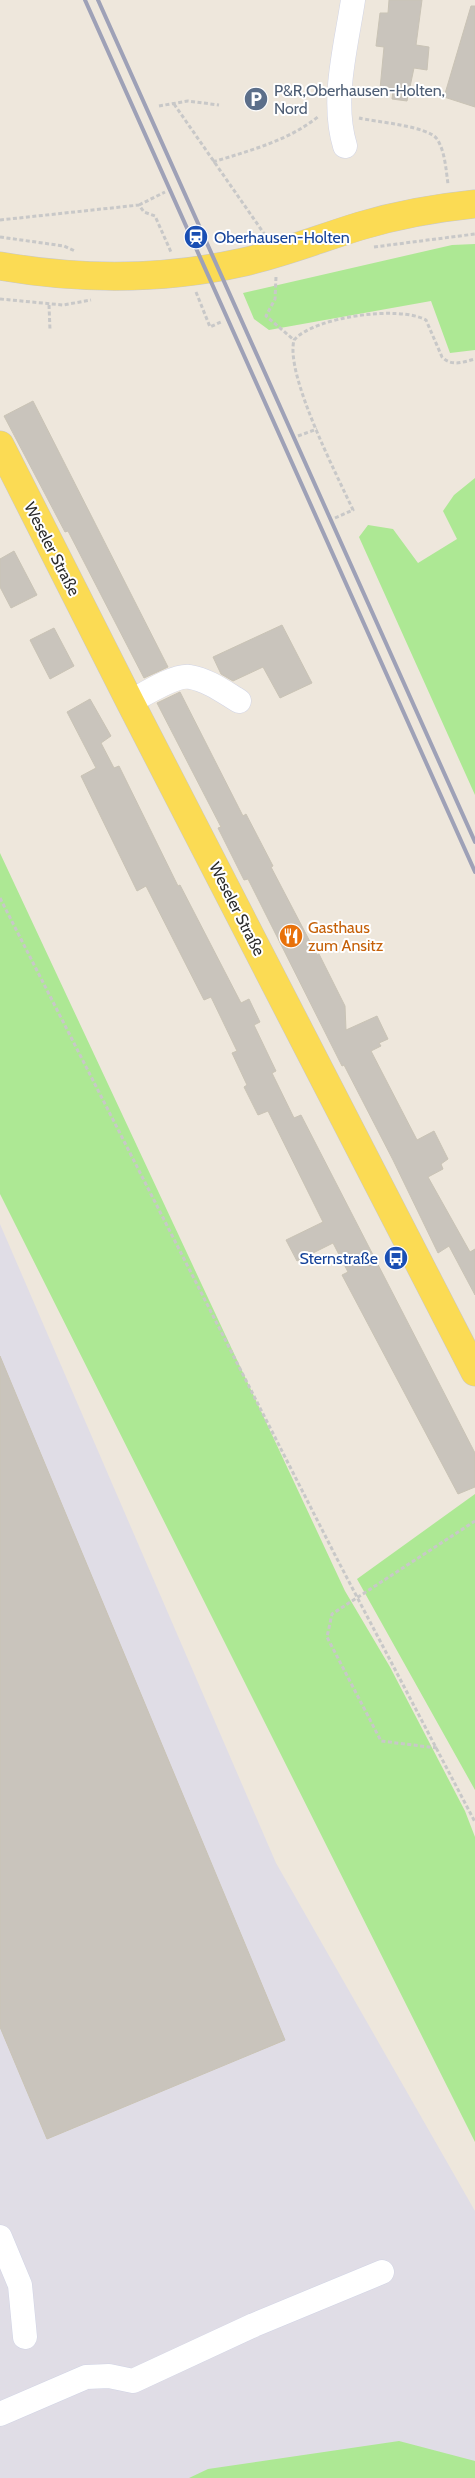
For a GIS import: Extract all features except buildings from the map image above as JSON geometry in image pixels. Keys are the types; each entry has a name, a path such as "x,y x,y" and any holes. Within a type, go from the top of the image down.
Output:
{"main road":[{"path":"0,266 38,271 119,276 186,272 276,254 397,217 475,204"},
{"name":"Weseler Straße","path":"0,445 130,702 475,1372"}],"street":[{"path":"345,146 340,128 338,109 353,0"},
{"path":"130,702 176,679 188,676 202,680 239,701"},
{"path":"0,2237 20,2285 24,2337"},
{"path":"0,2414 86,2377 108,2376 133,2381 254,2325 382,2272"}],"path":[{"path":"159,106 188,101 218,105"},
{"path":"174,104 265,236"},
{"path":"213,162 282,140 305,128 321,115 338,109 359,118 423,130 436,138 443,155 448,184"},
{"path":"0,220 139,205 165,192"},
{"path":"139,205 144,212 155,216 170,251"},
{"path":"0,237 64,246 81,254"},
{"path":"29,249 30,241"},
{"path":"276,274 276,299 266,316 294,340"},
{"path":"196,290 210,327 223,321"},
{"path":"37,296 37,304"},
{"path":"49,305 50,330"},
{"path":"335,518 353,510 317,429 296,375 292,357 294,340 305,331 344,320 373,313 402,313 426,320 442,357 446,360 455,364 475,359"},
{"path":"298,436 317,429"},
{"path":"0,898 358,1598 475,1822"},
{"path":"437,1748 381,1741 327,1638 332,1614 475,1521"}],"shaded area":[{"path":"0,1224 276,1863 475,2211 475,2478 0,2478"}],"green space":[{"path":"475,244 475,350 450,353 431,301 269,330 254,319 243,293 452,245"},
{"path":"475,478 475,795 359,537 368,525 393,529 418,563 457,539 443,511 454,495"},
{"path":"0,853 345,1591 390,1667 465,1811 475,1837 475,2142 0,1194"},
{"path":"475,1494 475,1790 357,1579"},
{"path":"399,2441 475,2461 475,2478 189,2478 208,2469"}],"railway":[{"path":"85,0 475,872"},
{"path":"98,0 475,842"}],"place":[{"name":"P&R,Oberhausen-Holten, Nord","path":"256,99"},
{"name":"Oberhausen-Holten","path":"196,237"},
{"name":"Gasthaus zum Ansitz","path":"291,936"},
{"name":"Sternstraße","path":"396,1258"}]}
